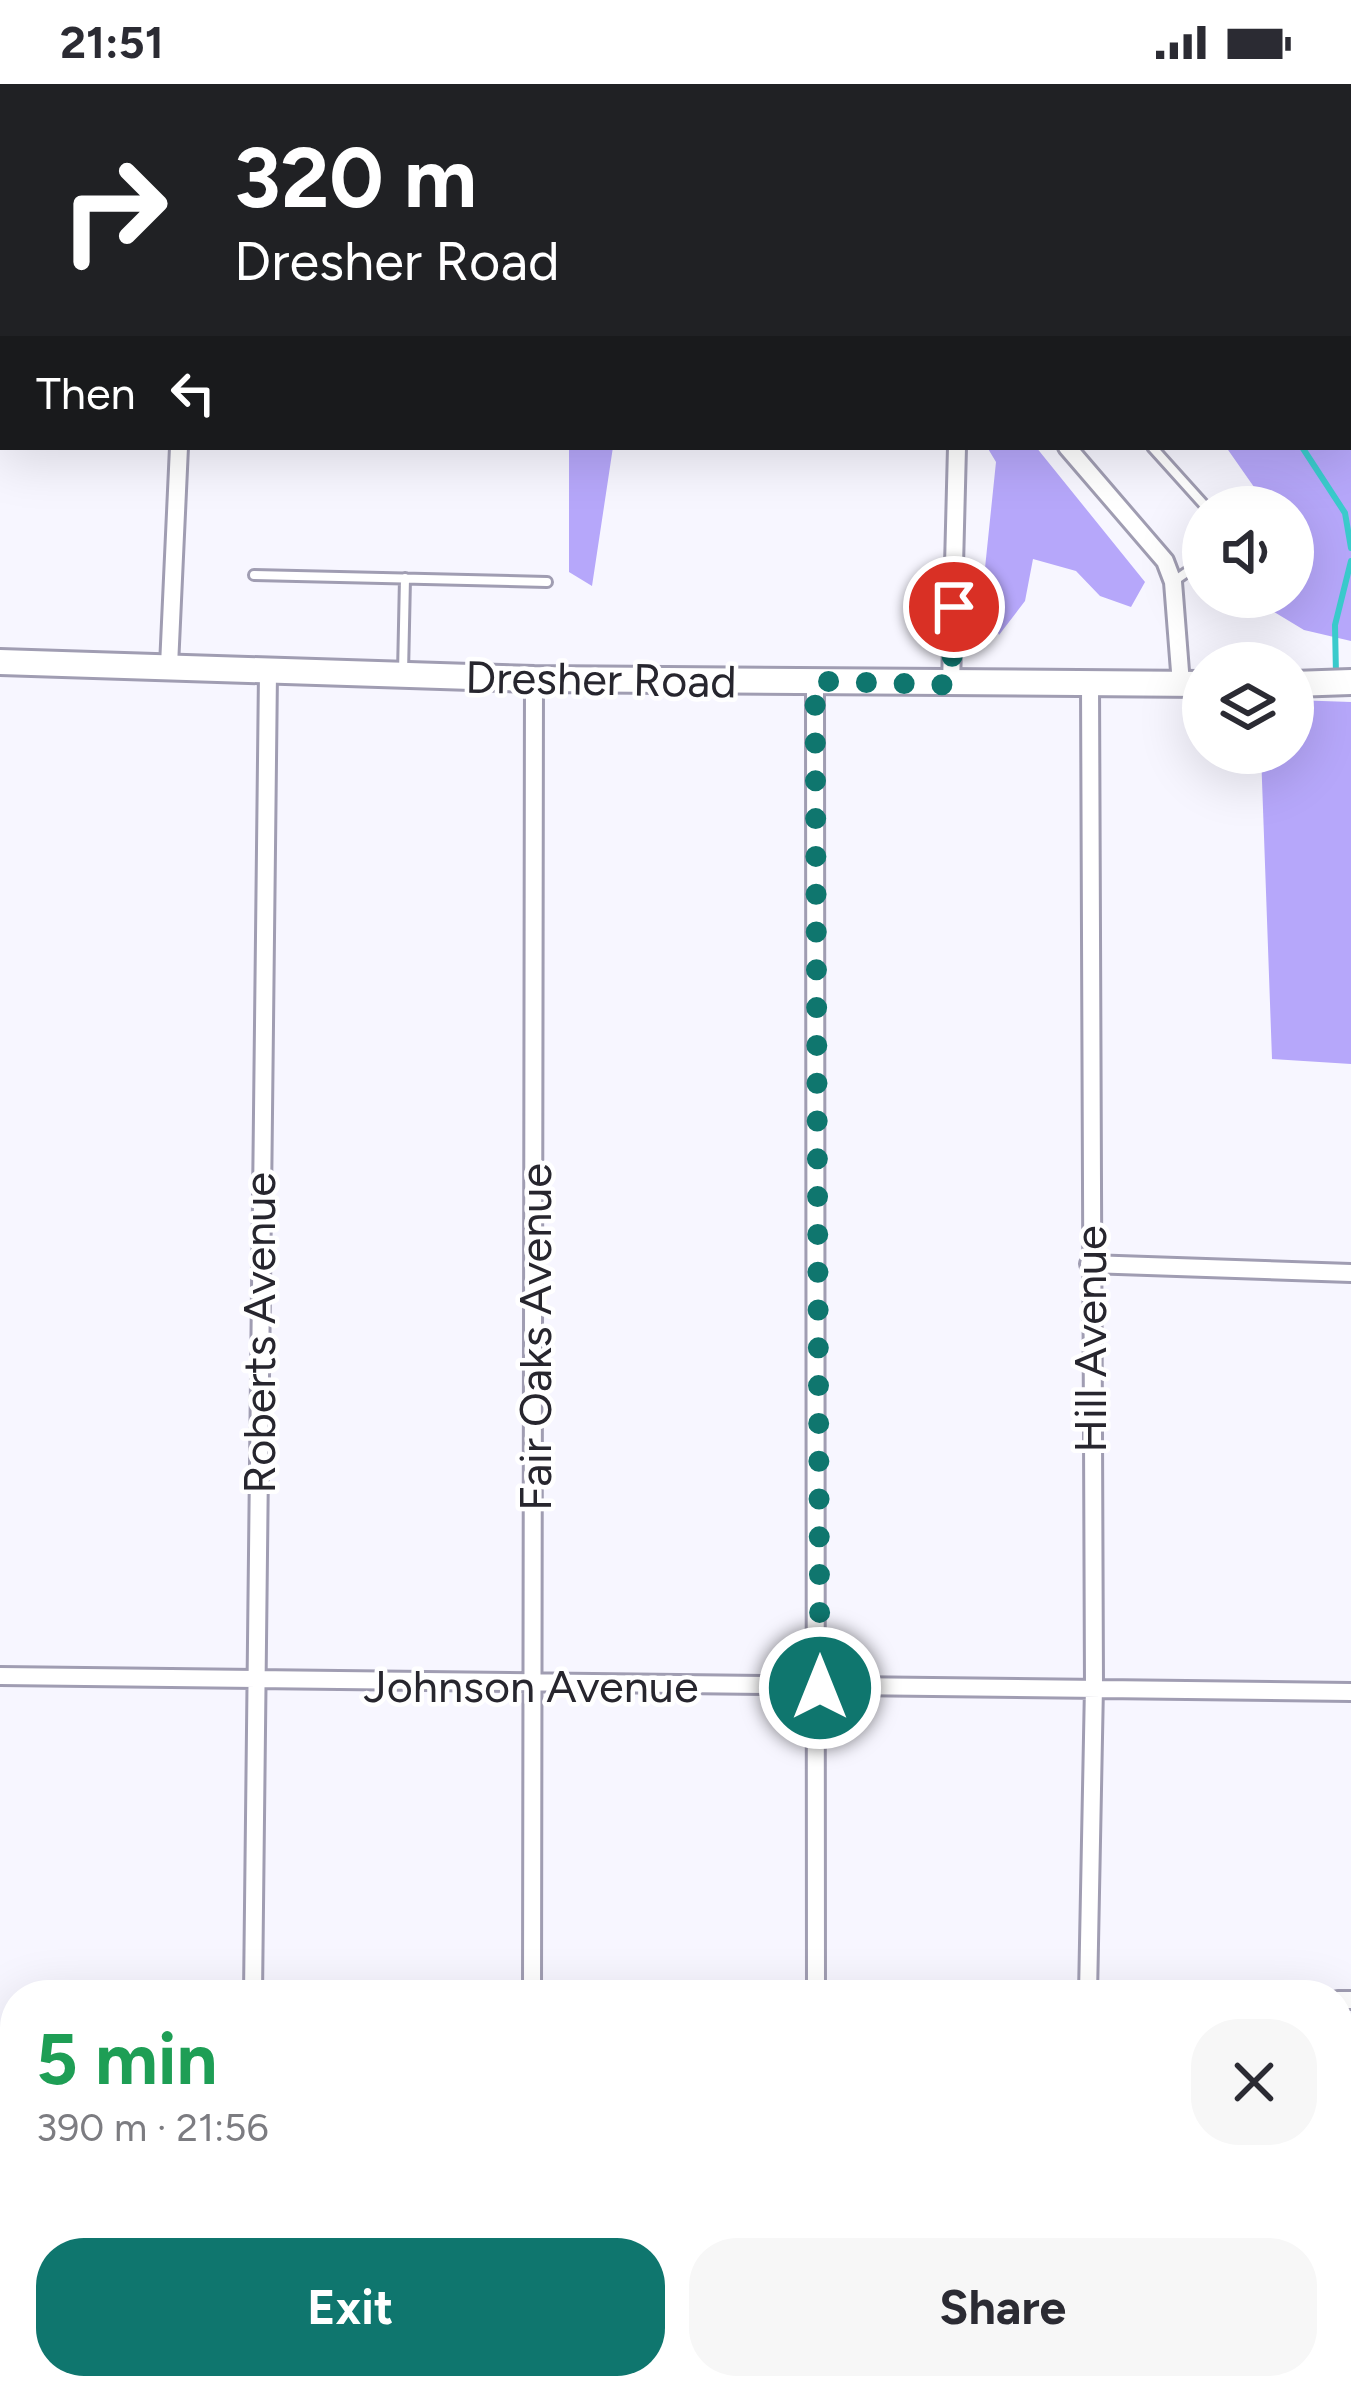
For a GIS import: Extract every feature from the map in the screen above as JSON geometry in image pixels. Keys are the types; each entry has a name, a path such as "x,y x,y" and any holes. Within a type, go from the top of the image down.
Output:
{"main road":[{"name":"Dresher Road","path":"0,662 534,680 1182,684"},
{"path":"1314,683 1351,682"}],"street":[{"path":"170,666 179,450"},
{"path":"951,685 957,450"},
{"path":"1070,450 1165,561 1184,642"},
{"name":"Roberts Avenue","path":"253,1980 268,672"},
{"name":"Fair Oaks Avenue","path":"532,1980 534,680"},
{"path":"815,681 820,1688 816,1980"},
{"name":"Hill Avenue","path":"1088,1980 1094,1686 1090,683"},
{"path":"1089,1264 1351,1273"},
{"name":"Johnson Avenue","path":"0,1676 260,1683 1351,1691"}],"lane":[{"path":"1155,450 1186,486"},
{"path":"254,575 548,582"},
{"path":"1173,582 1182,576"},
{"path":"403,676 405,578"}],"shaded area":[{"path":"569,450 613,450 592,586 569,572"},
{"path":"989,450 1038,450 1145,582 1131,607 1100,596 1076,571 1033,559 1025,601 999,635 982,597 996,462"},
{"path":"1228,450 1351,450 1351,641 1304,630 1284,618 1314,618 1314,486 1253,486"},
{"path":"1314,701 1351,702 1351,1064 1272,1059 1262,774 1314,774"}],"waterway":[{"path":"1304,450 1345,513 1351,548"},
{"path":"1336,675 1335,625 1351,561"}],"route":[{"path":"820,1688 815,681 951,685 954,607"}]}
